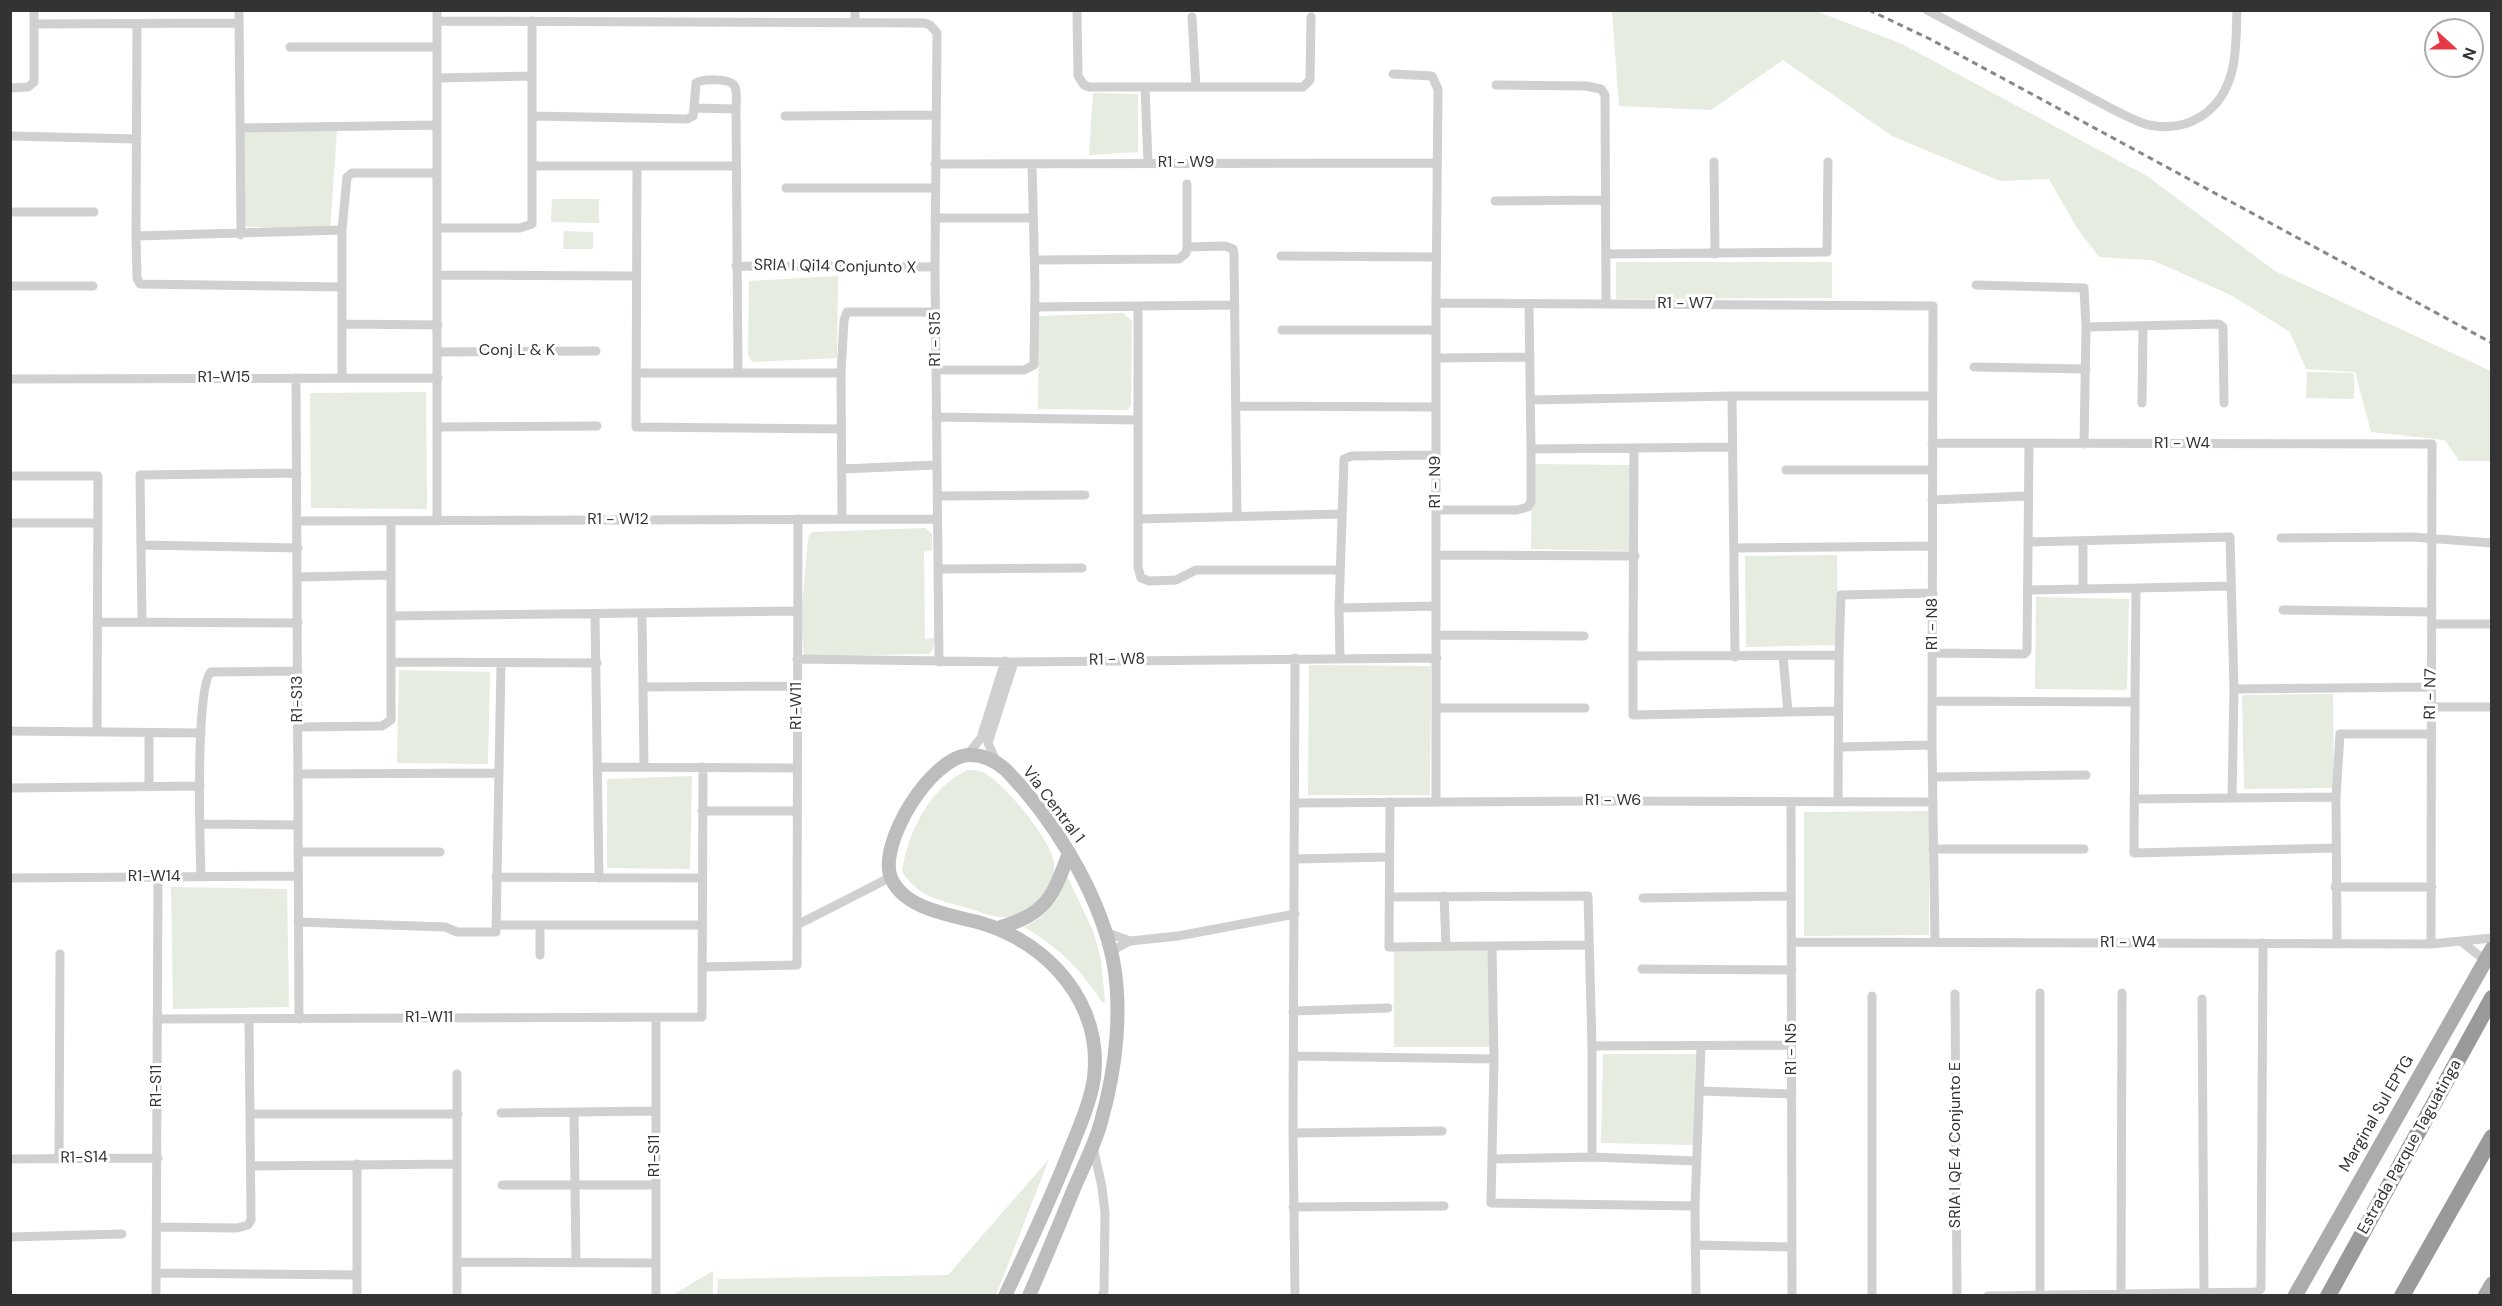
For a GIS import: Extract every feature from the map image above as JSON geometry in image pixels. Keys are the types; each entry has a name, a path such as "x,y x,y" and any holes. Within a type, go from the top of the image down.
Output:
{"highway":[{"name":"Estrada Parque Taguatinga","path":"2328,1296 2492,998"},
{"path":"2402,1296 2492,1137"}],"main road":[{"name":"Marginal Sul EPTG","path":"2295,1296 2488,955"},
{"path":"2484,1296 2492,1284"}],"street":[{"path":"10,88 28,87 34,82 34,10"},
{"path":"239,10 240,235"},
{"path":"437,10 437,521"},
{"path":"605,10 605,21"},
{"path":"686,10 686,21"},
{"path":"772,10 772,22"},
{"path":"437,21 526,18 855,23 855,10"},
{"path":"1928,10 2114,110 2146,124 2180,127 2197,120 2217,103 2227,87 2233,68 2237,10"},
{"path":"1077,13 1078,76 1084,85 1145,88 1306,86 1310,80 1311,17"},
{"path":"1192,17 1196,87"},
{"path":"438,228 520,228 530,226 533,220 532,76 526,18"},
{"path":"34,24 239,23"},
{"name":"R1 - S15","path":"855,23 924,23 930,25 937,33 935,267 939,662"},
{"path":"137,24 136,236 137,278 140,284 342,287"},
{"path":"290,47 437,47"},
{"name":"R1 - N9","path":"1393,74 1426,74 1436,80 1438,89 1436,802"},
{"path":"437,78 532,76"},
{"path":"532,116 687,119 691,118 694,108 695,86 702,80 732,83 736,90 738,372"},
{"path":"1496,85 1586,86 1601,89 1606,103 1606,304"},
{"path":"1145,88 1148,164"},
{"path":"694,108 736,109"},
{"path":"785,116 935,115"},
{"path":"240,128 437,125"},
{"path":"10,136 137,139"},
{"path":"1714,162 1715,254"},
{"path":"1606,254 1827,252 1828,162"},
{"name":"R1 - W9","path":"935,164 1437,163"},
{"path":"936,370 1030,369 1035,359 1032,164"},
{"path":"532,166 736,166"},
{"path":"637,166 636,427 842,429"},
{"path":"342,378 342,230 348,174 437,173"},
{"path":"1035,260 1175,260 1183,256 1187,247 1187,184"},
{"path":"786,188 935,188"},
{"path":"1495,201 1606,200"},
{"path":"10,212 94,212"},
{"path":"935,218 1034,218"},
{"path":"136,236 240,235 342,230"},
{"path":"1187,247 1225,246 1233,249 1237,517"},
{"path":"1281,256 1436,257"},
{"name":"SRIA I Qi14 Conjunto X","path":"736,266 935,267"},
{"path":"438,275 636,276"},
{"path":"1976,285 2080,286 2085,290 2084,444"},
{"path":"10,286 93,286"},
{"name":"R1 - W7","path":"1436,303 1933,306"},
{"path":"1436,510 1517,510 1528,507 1531,501 1529,304"},
{"path":"1035,307 1235,305"},
{"path":"1138,306 1138,567 1143,580 1176,580 1196,570 1340,570"},
{"name":"R1 - N8","path":"1933,306 1932,745 1935,942"},
{"path":"842,519 842,373 844,320 847,312 936,312"},
{"path":"343,324 438,325"},
{"path":"2086,327 2222,325 2224,403"},
{"path":"2142,403 2143,326"},
{"path":"1282,330 1436,330"},
{"name":"Conj L & K","path":"438,352 596,351"},
{"path":"1436,358 1530,357"},
{"path":"1974,367 2086,369"},
{"path":"636,373 842,373"},
{"name":"R1-S13","path":"296,378 299,1019"},
{"name":"R1-W15","path":"10,379 438,378"},
{"path":"1531,400 1732,396 1932,396"},
{"path":"1732,396 1735,657"},
{"path":"1236,406 1436,406"},
{"path":"936,417 1138,420"},
{"path":"438,427 597,426"},
{"name":"R1 - W4","path":"1932,443 2432,444"},
{"path":"1933,653 2026,653 2028,649 2029,444"},
{"name":"R1 - N7","path":"2431,944 2432,444"},
{"path":"1531,449 1732,447"},
{"path":"1634,448 1634,715 1838,711"},
{"path":"1340,658 1342,462 1347,457 1436,455"},
{"path":"842,468 937,465"},
{"path":"1786,470 1932,470"},
{"path":"142,622 140,475 297,473"},
{"path":"10,476 98,476 97,732"},
{"path":"937,496 1085,495"},
{"path":"1932,500 2028,496"},
{"path":"1138,519 1341,514"},
{"name":"R1-W11","path":"157,1019 702,1017 702,967 796,965 798,519"},
{"name":"R1 - W12","path":"298,521 937,519"},
{"path":"298,727 387,724 392,716 391,521"},
{"path":"10,523 98,523"},
{"path":"2028,542 2230,537 2234,689 2232,798"},
{"path":"2281,538 2432,539 2492,543"},
{"path":"2083,541 2083,589"},
{"path":"141,545 298,548"},
{"path":"1734,548 1932,546"},
{"path":"1436,555 1635,556"},
{"path":"939,569 1082,568"},
{"path":"298,577 391,575"},
{"path":"2029,590 2231,586"},
{"path":"2136,588 2134,853 2335,848"},
{"path":"1838,802 1841,595 1933,593"},
{"path":"1339,608 1436,606"},
{"path":"2283,610 2432,612"},
{"path":"391,616 797,611"},
{"path":"642,614 644,766"},
{"path":"595,615 599,878"},
{"path":"97,622 298,623"},
{"path":"2432,624 2492,624"},
{"path":"1436,635 1584,636"},
{"path":"1633,656 1839,656"},
{"path":"1783,656 1788,712"},
{"path":"1295,658 1293,1011 1295,1296"},
{"name":"R1 - W8","path":"797,659 939,662 1437,658"},
{"path":"1005,1296 1047,1208 1083,1119 1094,1079 1095,1057 1089,1020 1068,981 1053,964 1034,949 998,928 930,909 913,901 891,878 888,859 894,838 921,789 940,767 968,754 981,738 1009,661"},
{"path":"997,763 988,743 1009,661"},
{"path":"392,662 597,663"},
{"path":"298,922 445,927 458,932 496,932 501,663"},
{"path":"201,877 200,786 204,684 211,672 298,671"},
{"path":"644,687 797,686"},
{"path":"2234,689 2431,687"},
{"path":"1932,701 2135,702"},
{"path":"2432,707 2492,707"},
{"path":"1436,708 1585,708"},
{"path":"10,731 201,733"},
{"path":"149,734 149,787"},
{"path":"2337,944 2335,848 2340,734 2431,734"},
{"path":"1838,747 1932,745"},
{"name":"Via Central 1","path":"968,754 984,757 997,763 1012,776 1069,853 1095,905 1111,951 1116,1000 1115,1050 1110,1089 1093,1144 1029,1296"},
{"path":"598,767 797,768"},
{"path":"702,967 703,767"},
{"path":"298,774 498,773"},
{"path":"1933,777 2086,775"},
{"path":"10,788 200,786"},
{"path":"2134,799 2336,797"},
{"path":"1390,802 1389,947 1589,945"},
{"name":"R1 - N5","path":"1791,802 1792,1296"},
{"name":"R1 - W6","path":"1294,803 1933,802"},
{"path":"702,811 797,811"},
{"path":"200,824 298,825"},
{"path":"1933,849 2084,849"},
{"path":"298,852 440,852"},
{"path":"998,928 1028,918 1046,903 1069,853"},
{"path":"1295,858 1390,857"},
{"name":"R1-W14","path":"10,878 298,876"},
{"name":"R1-S11","path":"156,1296 158,877"},
{"path":"496,877 702,878"},
{"path":"797,925 891,878"},
{"path":"2335,887 2432,887"},
{"path":"1444,896 1446,946"},
{"path":"1390,897 1588,896 1592,1157"},
{"path":"1643,898 1791,896"},
{"path":"1111,951 1130,941 1178,936 1295,914"},
{"path":"496,925 702,925"},
{"path":"540,925 540,955"},
{"path":"1105,932 1130,941"},
{"name":"R1 - W4","path":"1792,942 2431,944 2463,943 2492,938"},
{"path":"2463,943 2488,955"},
{"path":"1988,1296 2256,1292 2261,1289 2264,944"},
{"path":"1492,946 1494,1059 1491,1203 1695,1206"},
{"path":"59,1159 60,954"},
{"path":"1642,969 1792,970"},
{"path":"2040,993 2040,1294"},
{"path":"2121,1294 2122,993"},
{"name":"SRIA I QE 4 Conjunto E","path":"1955,994 1957,1296"},
{"path":"1872,996 1872,1296"},
{"path":"2202,999 2204,1293"},
{"path":"1293,1011 1388,1008"},
{"name":"R1-S11","path":"656,1017 654,1110 656,1296"},
{"path":"157,1227 237,1228 248,1225 251,1215 249,1019"},
{"path":"1592,1046 1792,1046"},
{"path":"1696,1296 1695,1206 1701,1047"},
{"path":"1293,1056 1494,1059"},
{"path":"457,1074 457,1296"},
{"path":"1699,1091 1792,1094"},
{"path":"501,1113 654,1110"},
{"path":"574,1112 576,1263"},
{"path":"250,1114 458,1114"},
{"path":"1293,1133 1442,1131"},
{"path":"1093,1144 1105,1213 1105,1294"},
{"path":"1493,1159 1592,1157 1696,1161"},
{"name":"R1-S14","path":"10,1159 158,1158"},
{"path":"357,1164 357,1296"},
{"path":"251,1166 457,1164"},
{"path":"502,1185 655,1185"},
{"path":"1293,1207 1444,1206"},
{"path":"10,1237 122,1234"},
{"path":"1695,1245 1791,1247"},
{"path":"457,1262 656,1263"},
{"path":"156,1273 357,1275"}],"shaded area":[{"path":"1612,11 1816,11 1902,44 2147,176 2275,271 2491,371 2491,461 2459,461 2445,440 2371,432 2355,372 2306,369 2290,332 2231,295 2152,260 2099,257 2077,228 2049,179 2000,181 1892,136 1783,60 1711,110 1619,106"},
{"path":"1093,93 1138,94 1138,152 1089,155"},
{"path":"241,126 337,131 330,231 238,226"},
{"path":"552,199 599,199 599,223 551,222"},
{"path":"564,231 593,232 593,249 563,249"},
{"path":"1616,262 1832,262 1832,298 1616,299"},
{"path":"838,276 837,358 752,362 748,355 749,281"},
{"path":"1123,313 1132,321 1131,405 1128,410 1038,409 1039,316"},
{"path":"2307,372 2354,373 2354,399 2306,398"},
{"path":"426,392 427,509 311,508 310,393"},
{"path":"1532,464 1630,465 1629,551 1531,549"},
{"path":"925,528 932,534 932,550 924,552 925,639 935,638 933,649 929,654 804,656 801,618 808,538 812,532"},
{"path":"1837,555 1838,645 1746,647 1745,556"},
{"path":"2036,597 2129,599 2127,690 2035,689"},
{"path":"1309,665 1431,666 1430,795 1308,795"},
{"path":"399,670 490,672 488,764 397,763"},
{"path":"2333,694 2334,788 2244,789 2242,695"},
{"path":"967,770 980,771 989,776 1011,796 1042,836 1053,858 1054,870 1048,891 1041,901 1022,914 1011,917 995,916 939,900 916,888 902,872 915,827 931,800 954,778"},
{"path":"692,776 690,869 607,868 607,779"},
{"path":"1929,811 1929,935 1804,936 1804,812"},
{"path":"1067,876 1093,931 1101,959 1105,1002 1102,1002 1068,959 1024,927 1046,913 1061,893"},
{"path":"171,887 287,889 289,1007 173,1009"},
{"path":"1394,951 1490,951 1490,1047 1394,1047"},
{"path":"1603,1054 1696,1054 1694,1145 1601,1143"},
{"path":"1049,1159 996,1295 717,1295 718,1279 948,1275"},
{"path":"713,1271 713,1295 672,1295"}],"railway":[{"path":"1869,10 1930,39 2492,343"}]}
